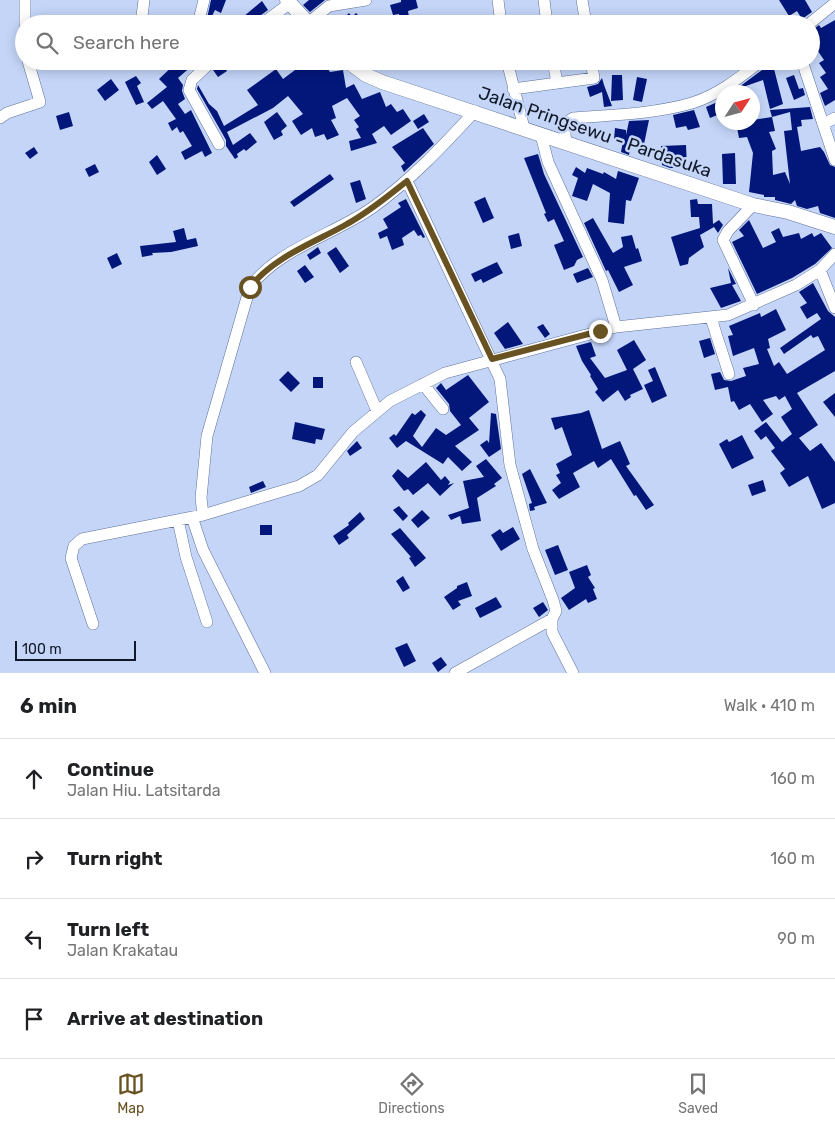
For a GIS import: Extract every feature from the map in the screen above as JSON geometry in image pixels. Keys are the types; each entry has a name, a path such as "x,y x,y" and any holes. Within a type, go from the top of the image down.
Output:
{"main road":[{"path":"288,1 301,15"},
{"name":"Jalan Pringsewu - Pardasuka","path":"359,70 382,82 475,111 541,135 753,205 788,212 835,227"}],"street":[{"path":"25,0 25,15"},
{"path":"142,15 144,0"},
{"path":"200,15 204,0"},
{"path":"318,15 329,6 366,0"},
{"path":"498,0 500,15"},
{"path":"544,0 546,15"},
{"path":"582,0 584,15"},
{"path":"272,15 288,1"},
{"path":"820,15 835,3"},
{"path":"0,118 7,113 40,102 31,70"},
{"path":"203,70 192,80 189,90 218,144"},
{"path":"509,70 524,128"},
{"path":"554,70 556,83"},
{"path":"514,89 594,78 593,70"},
{"path":"566,143 564,127 567,121 573,118 646,112 692,103 723,88 748,70"},
{"path":"805,70 835,160"},
{"path":"265,673 203,550 198,516 207,436 250,287 258,278 298,248 347,224 407,181 433,157 475,111"},
{"path":"823,124 835,118"},
{"path":"541,135 548,162 602,280 616,327"},
{"path":"407,181 500,379 504,398 510,464 533,549 556,611 552,619 552,632 572,673"},
{"path":"753,205 723,240 754,305"},
{"path":"93,624 71,558 74,546 89,536 198,516 299,486 318,475 353,432 377,411 404,392 444,372 616,327 728,315 754,305 820,270 835,254"},
{"path":"820,270 835,308"},
{"path":"711,318 729,374"},
{"path":"356,362 377,411"},
{"path":"423,384 443,409"},
{"path":"178,520 192,576 207,622"},
{"path":"455,673 552,619"}],"building":[{"path":"211,0 226,0 221,13 215,10 212,15 208,15"},
{"path":"309,0 325,0 310,12 303,5"},
{"path":"401,0 416,0 418,8 408,11 409,15 393,15 390,5 401,2"},
{"path":"779,0 805,0 812,12 808,15 800,15 797,11 788,15"},
{"path":"262,1 268,10 261,15 245,15"},
{"path":"835,20 835,100 825,106 820,93 828,89 820,77 826,73 820,64 824,60 820,54 820,26 821,28"},
{"path":"168,70 187,70 178,78 183,85 182,91 185,99 178,104 185,114 191,110 212,153 205,157 202,151 185,160 181,152 192,146 183,131 180,133 177,127 172,131 168,123 176,119 163,101 152,109 147,103 167,87 159,79"},
{"path":"213,70 226,70 227,71 218,77"},
{"path":"275,70 277,70 283,79 295,70 329,70 330,72 343,70 346,88 354,84 362,99 380,92 386,107 391,104 397,112 403,109 411,121 391,135 384,126 372,134 377,143 351,151 349,141 361,138 356,129 359,127 354,120 360,116 347,98 332,106 336,118 331,120 339,135 327,140 324,134 315,137 312,128 301,135 292,121 303,114 288,96 273,108 227,132 233,145 250,133 257,142 246,151 244,149 237,154 238,157 235,159 226,146 226,140 197,89 198,85 209,104 217,111 224,126 258,105 247,90"},
{"path":"762,70 774,70 783,104 770,109 763,80 749,85 742,85"},
{"path":"612,75 622,75 623,100 611,101"},
{"path":"794,75 799,89 803,88 805,95 794,100 786,78"},
{"path":"136,76 141,83 137,86 144,102 136,105 125,82"},
{"path":"637,77 647,79 642,102 633,100"},
{"path":"602,78 612,106 604,107 602,92 590,97 587,87 598,84"},
{"path":"111,79 119,90 105,101 97,90"},
{"path":"715,103 715,116 710,118 706,107"},
{"path":"810,107 813,119 801,120 802,126 797,127 801,151 820,147 830,165 835,167 835,218 820,213 818,206 807,209 797,206 795,200 791,204 775,200 775,197 764,197 764,195 749,192 753,153 747,137 739,138 738,130 760,130 760,119 772,117 770,110","holes":["790,112 792,130 784,131 790,184 785,172 773,175 772,151 776,149 769,132 775,131 772,117"]},
{"path":"694,110 700,127 688,130 686,126 676,128 673,115"},
{"path":"69,112 73,126 60,130 56,116"},
{"path":"277,112 287,126 281,131 283,135 274,140 264,122"},
{"path":"424,114 429,122 418,129 413,121"},
{"path":"649,120 643,149 631,146 629,155 621,152 623,141 614,139 615,128 626,130 626,135 629,121"},
{"path":"423,128 434,144 404,172 401,166 405,163 392,147"},
{"path":"686,145 687,168 670,168 662,165 661,146"},
{"path":"34,147 38,153 30,159 25,153"},
{"path":"735,153 736,184 723,184 722,154"},
{"path":"538,154 544,174 583,257 577,260 574,266 564,270 554,245 564,241 554,219 548,222 544,214 546,213 524,158"},
{"path":"157,155 166,169 157,175 149,162"},
{"path":"95,164 99,172 89,177 85,169"},
{"path":"576,167 585,173 587,168 603,174 604,172 616,179 618,171 639,178 631,201 626,200 624,224 608,222 610,193 593,184 587,201 572,196 578,178 572,175"},
{"path":"330,174 334,179 294,207 290,202"},
{"path":"360,180 366,199 356,203 350,183"},
{"path":"485,197 494,218 483,223 474,202"},
{"path":"406,199 425,237 418,236 414,230 402,238 404,245 392,250 387,236 380,239 378,233 388,228 383,219 401,207 398,203"},
{"path":"697,199 698,204 712,204 713,224 719,220 723,225 718,233 714,227 700,235 704,247 689,258 688,264 680,266 671,237 700,228 699,217 691,217 690,200"},
{"path":"593,218 613,253 623,247 621,237 632,235 636,249 638,248 642,261 624,267 633,285 619,292 608,270 606,271 584,223"},
{"path":"749,220 763,248 776,242 771,232 779,228 783,237 799,233 801,239 812,233 814,237 821,233 832,248 815,264 792,278 757,294 732,242 744,236 739,230"},
{"path":"184,228 187,240 196,238 198,246 171,252 152,253 153,255 142,257 140,246 176,242 173,231"},
{"path":"519,233 522,246 511,249 508,236"},
{"path":"318,247 321,253 310,260 307,255"},
{"path":"336,247 349,266 340,273 327,253"},
{"path":"117,253 122,264 112,269 107,258"},
{"path":"497,262 503,273 483,283 481,279 475,282 471,274"},
{"path":"305,265 314,277 305,283 297,271"},
{"path":"588,268 593,277 577,283 573,274"},
{"path":"728,268 736,284 732,285 741,301 721,308 710,288 731,283"},
{"path":"813,283 828,311 835,317 835,371 797,393 818,425 799,438 810,451 821,443 835,462 835,503 822,509 808,476 789,487 780,473 785,469 771,451 775,448 766,436 761,440 754,431 766,422 782,442 792,434 781,417 792,409 785,396 779,400 776,396 763,400 773,414 762,422 750,404 739,410 734,401 731,402 728,387 715,390 711,374 720,372 724,380 731,381 746,376 743,368 759,364 754,348 733,356 728,336 733,335 729,326 760,313 761,317 776,309 786,330 768,339 770,348 767,349 774,366 779,362 787,374 825,350 818,336 813,338 811,335 784,354 780,348 821,319 817,313 807,319 800,307 807,303 799,292"},
{"path":"508,322 523,344 505,349 494,333"},
{"path":"543,324 550,334 545,338 537,327"},
{"path":"710,338 715,354 704,358 699,341"},
{"path":"634,340 646,360 633,369 643,389 630,395 631,397 625,401 618,390 603,402 595,392 598,389 576,346 591,342 596,356 590,358 605,378 627,370 617,350"},
{"path":"655,367 667,396 652,403 644,385 653,381 648,370"},
{"path":"288,371 300,383 291,392 279,380"},
{"path":"468,375 489,402 469,418 479,430 455,446 472,462 462,471 448,457 443,464 406,441 397,448 389,438 394,434 396,436 412,413 415,415 421,410 426,415 413,436 422,447 436,428 446,435 461,425 450,411 449,404 436,388 441,383 446,390"},
{"path":"313,377 323,377 323,388 313,388"},
{"path":"835,393 835,417 823,402"},
{"path":"589,410 602,449 620,441 630,464 626,466 654,505 646,510 636,495 634,496 611,459 598,468 594,461 573,473 580,487 559,499 552,490 561,483 556,475 560,473 556,464 572,455 562,427 555,430 551,418"},
{"path":"491,413 496,414 501,449 489,457 480,445 487,440 489,443"},
{"path":"295,422 325,429 322,440 316,439 315,444 292,439"},
{"path":"742,435 754,458 732,469 719,444 727,439 729,442"},
{"path":"357,441 362,448 350,456 347,451"},
{"path":"486,459 502,478 494,484 496,486 477,498 481,521 462,524 460,516 451,520 448,515 469,508 463,481 484,477 476,466"},
{"path":"426,462 441,480 445,476 450,482 448,485 454,483 440,496 428,483 413,495 408,489 404,491 392,476 398,469 408,478"},
{"path":"530,469 547,503 534,507 535,510 530,511 529,504 532,503 522,474"},
{"path":"763,480 766,491 752,496 748,485"},
{"path":"263,481 266,487 251,493 249,487"},
{"path":"399,506 408,516 403,521 393,510"},
{"path":"422,510 430,518 418,528 411,520"},
{"path":"360,512 365,519 347,535 349,538 339,545 333,536 349,525 348,523"},
{"path":"260,525 272,525 272,535 260,535"},
{"path":"513,527 520,539 501,551 491,535 500,529 503,533"},
{"path":"400,528 426,558 415,567 409,558 411,557 391,534"},
{"path":"558,545 568,570 555,575 545,550"},
{"path":"587,565 591,575 588,577 595,588 593,589 597,599 588,603 586,599 569,610 561,598 575,588 569,572"},
{"path":"403,576 410,588 403,592 396,581"},
{"path":"467,582 472,596 458,601 461,605 453,610 444,597 457,588 457,586"},
{"path":"496,597 502,607 480,618 475,608"},
{"path":"543,602 548,610 539,617 533,608"},
{"path":"407,643 416,661 404,667 395,648"},
{"path":"441,657 447,665 438,672 432,663"}],"route":[{"path":"250,287 258,278 298,248 347,224 372,208 407,181 492,359 516,355 600,331"}]}
